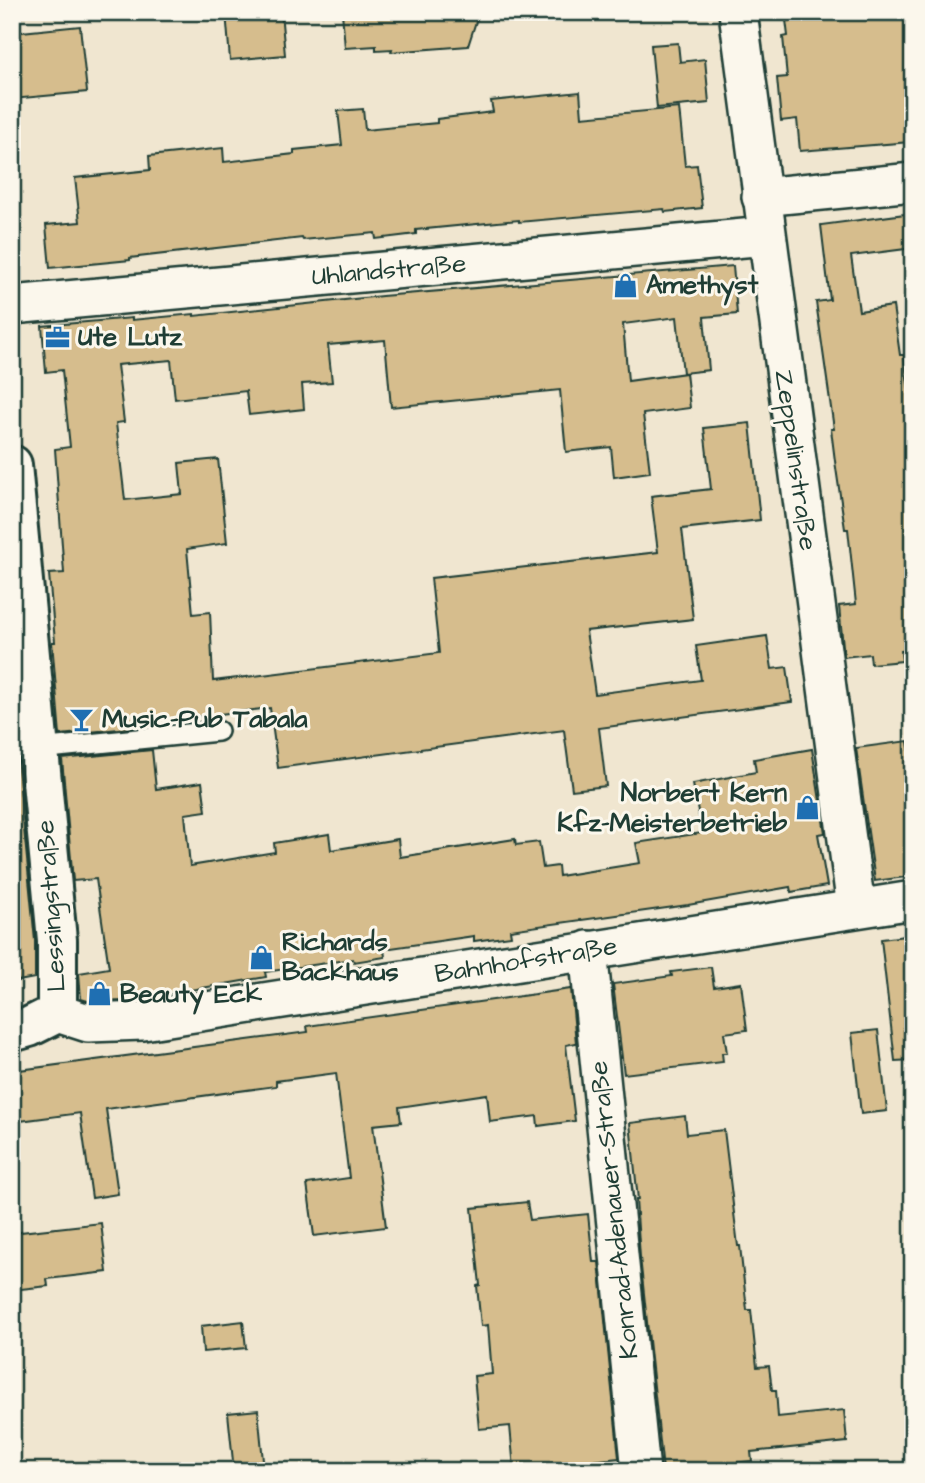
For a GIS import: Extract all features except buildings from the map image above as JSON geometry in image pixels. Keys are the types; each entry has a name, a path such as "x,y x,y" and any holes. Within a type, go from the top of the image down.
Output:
{"street":[{"name":"Zeppelinstraße","path":"738,12 856,908"},
{"path":"761,197 913,182"},
{"name":"Uhlandstraße","path":"12,304 766,236"},
{"name":"Lessingstraße","path":"12,465 57,940 57,1013"},
{"name":"Bahnhofstraße","path":"57,1013 88,1023 143,1021 913,900"},
{"name":"Konrad-Adenauer-Straße","path":"588,950 640,1471"},
{"path":"12,1032 57,1013"}],"lane":[{"path":"38,749 218,731"}],"place":[{"name":"Amethyst","path":"626,285"},
{"name":"Ute Lutz","path":"58,337"},
{"name":"Music-Pub Tabala","path":"82,719"},
{"name":"Norbert Kern Kfz-Meisterbetrieb","path":"807,808"},
{"name":"Richards Backhaus","path":"262,957"},
{"name":"Beauty Eck","path":"100,994"}]}
